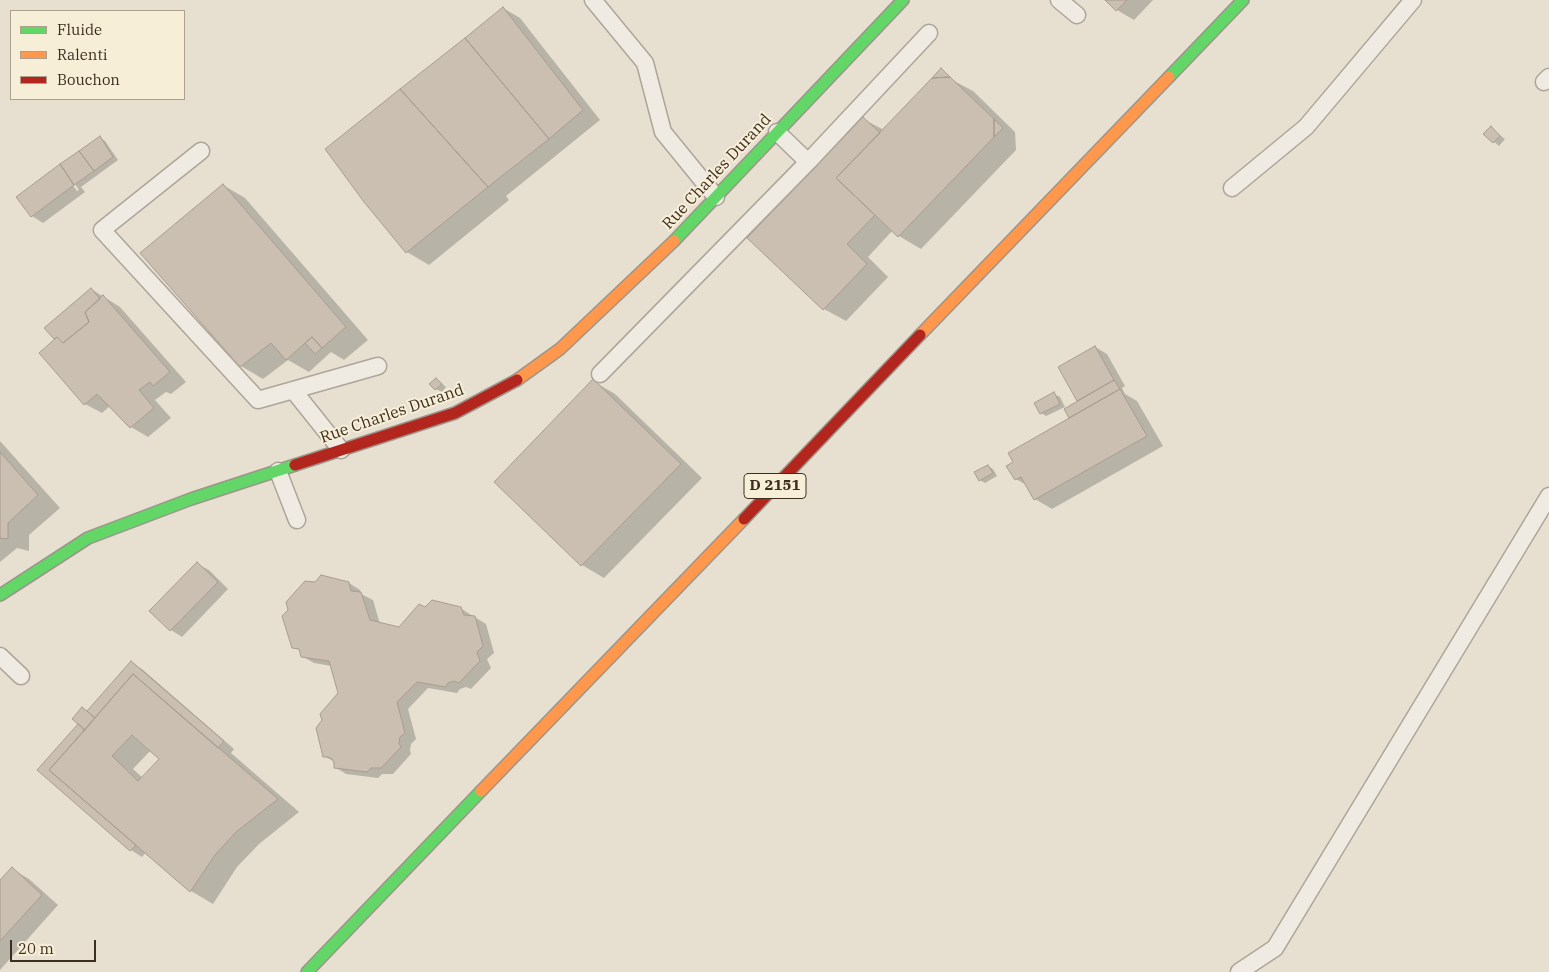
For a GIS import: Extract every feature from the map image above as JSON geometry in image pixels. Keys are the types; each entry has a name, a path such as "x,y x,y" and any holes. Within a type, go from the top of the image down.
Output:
{"main road":[{"name":"Rue Charles Durand","path":"0,595 88,538 191,499 455,413 514,383 560,349 675,240 903,0"},
{"name":"D 2151","path":"307,972 1243,0"}],"lane":[{"path":"593,0 645,63 662,132 716,197"},
{"path":"1059,0 1077,15"},
{"path":"1232,188 1306,127 1413,0"},
{"path":"600,374 808,162 930,33"},
{"path":"777,132 808,162"},
{"path":"202,151 102,230 258,400 378,366"},
{"path":"292,390 342,450"},
{"path":"278,471 297,520"},
{"path":"1239,972 1275,948 1549,496"},
{"path":"0,656 21,676"}],"building":[{"path":"1105,0 1127,0 1116,11"},
{"path":"503,7 583,110 549,139 465,38"},
{"path":"465,38 549,139 488,187 400,89"},
{"path":"941,68 950,77 932,78"},
{"path":"950,77 994,119 994,137 898,237 836,178 932,78"},
{"path":"400,89 488,187 406,253 364,202 325,149"},
{"path":"863,117 880,133 836,178 875,215 847,244 867,264 823,310 747,238"},
{"path":"994,119 1003,128 994,137"},
{"path":"1491,126 1500,136 1493,143 1483,134"},
{"path":"100,136 113,157 94,171 79,151"},
{"path":"79,151 94,171 74,185 60,164"},
{"path":"60,164 74,185 31,217 16,197"},
{"path":"223,184 346,327 322,348 312,337 286,360 271,343 240,367 140,253"},
{"path":"91,288 100,299 85,312 89,322 63,343 57,337 54,339 44,328"},
{"path":"103,295 170,372 153,386 150,382 139,390 154,408 130,428 97,394 84,405 39,353 57,337 63,343 89,322 85,312"},
{"path":"312,337 322,348 315,354 305,343"},
{"path":"1095,346 1114,380 1077,401 1058,367"},
{"path":"436,378 442,384 435,390 429,384"},
{"path":"593,379 681,464 581,566 494,482"},
{"path":"1114,380 1120,389 1069,418 1064,409"},
{"path":"1120,389 1147,436 1034,500 1021,477 1015,480 1006,466 1013,462 1008,453"},
{"path":"1054,392 1060,404 1040,414 1034,403"},
{"path":"0,452 38,495 8,523 8,539 0,538"},
{"path":"988,465 993,473 979,481 974,472"},
{"path":"197,562 218,582 170,631 149,611"},
{"path":"321,575 349,582 351,591 361,592 370,620 399,627 419,604 425,607 432,600 461,607 464,615 475,616 483,646 477,652 480,661 459,683 454,681 448,683 446,687 417,682 397,702 405,733 400,737 399,743 401,747 381,768 371,768 367,772 334,768 332,759 323,757 316,728 322,720 320,714 338,693 329,661 301,657 299,649 292,648 282,616 288,610 286,602 305,581 315,582"},
{"path":"131,661 224,741 218,748 133,674 95,718 87,711"},
{"path":"133,674 278,799 236,832 215,855 190,892 49,770","holes":["132,735 159,759 138,781 112,756"]},
{"path":"82,707 95,718 85,730 72,719"},
{"path":"78,724 85,730 49,770 136,845 130,851 37,770"},
{"path":"12,867 42,895 0,941 0,880"}],"traffic: fast":[{"path":"674,241 903,0"},
{"path":"1169,77 1243,0"},
{"path":"0,595 88,538 191,499 295,465"},
{"path":"307,972 481,791"}],"traffic: slow":[{"path":"920,335 1169,77"},
{"path":"517,380 560,349 674,241"},
{"path":"481,791 744,519"}],"traffic: jam":[{"path":"744,519 920,335"},
{"path":"295,465 455,413 517,380"}]}
